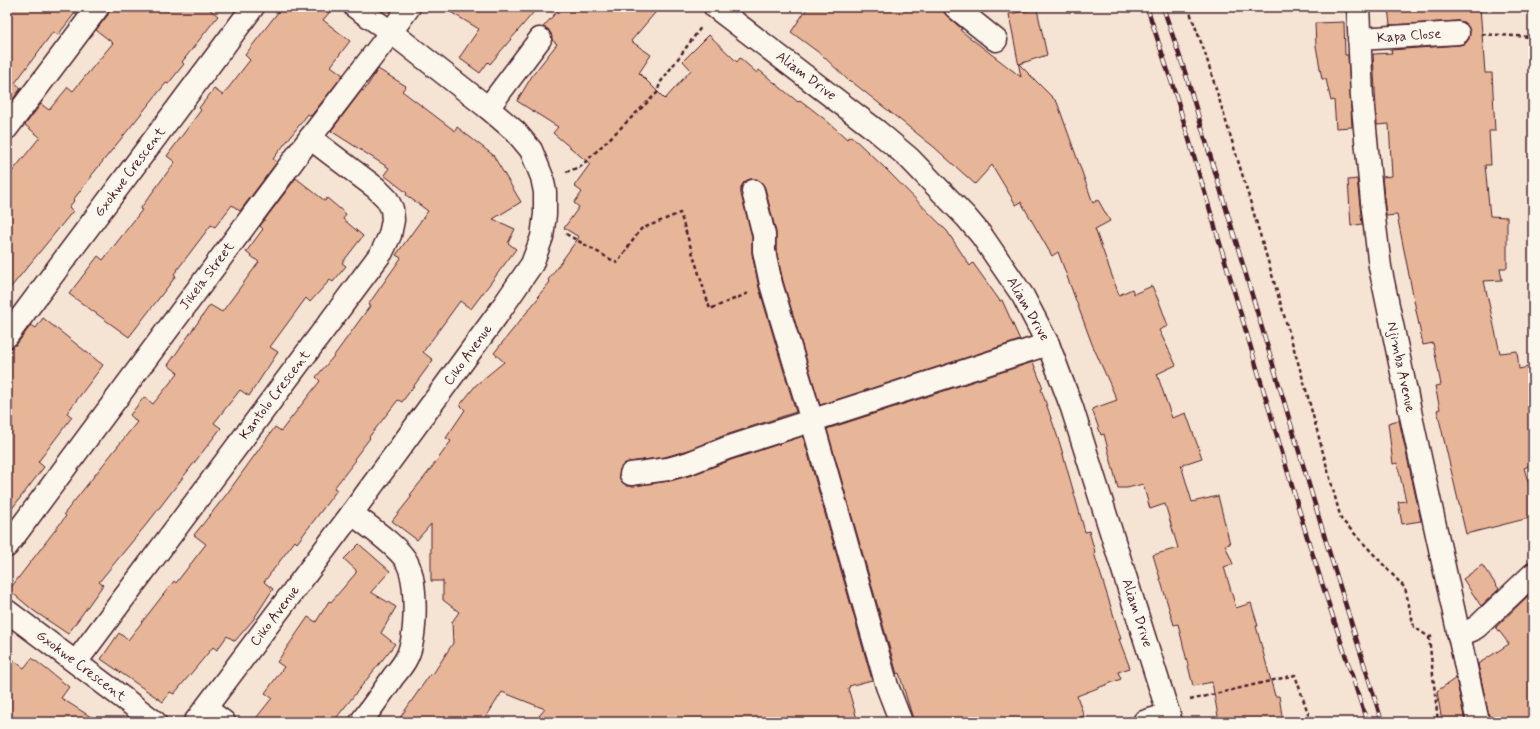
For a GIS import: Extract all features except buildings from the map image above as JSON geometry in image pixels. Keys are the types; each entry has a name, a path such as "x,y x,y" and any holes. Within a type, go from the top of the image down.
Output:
{"street":[{"path":"7,128 98,7"},
{"name":"Gxokwe Crescent","path":"7,336 253,7"},
{"name":"Ciko Avenue","path":"200,715 352,513 497,315 532,264 542,237 545,192 542,177 531,150 516,132 488,108 391,32 355,7"},
{"name":"Jikela Street","path":"7,546 409,7"},
{"path":"955,7 996,40"},
{"name":"Njimba Avenue","path":"1358,7 1362,104 1380,267 1415,437 1478,722"},
{"name":"Aliam Drive","path":"719,13 877,131 909,158 966,217 982,236 1023,296 1048,344 1084,443 1170,718"},
{"name":"Kapa Close","path":"1359,39 1458,33"},
{"path":"488,108 540,39"},
{"name":"Kantolo Crescent","path":"76,662 382,252 390,235 393,220 392,209 387,199 376,188 310,138"},
{"path":"753,191 764,235 764,251 771,284 812,420 887,686 901,722"},
{"path":"630,474 668,469 689,463 727,448 1048,344"},
{"path":"352,513 396,549 405,559 410,570 414,587 412,643 407,658 361,722"},
{"path":"1459,635 1478,626 1533,574"},
{"name":"Gxokwe Crescent","path":"7,611 155,722"},
{"path":"200,715 224,722"},
{"path":"1144,722 1170,718"}],"path":[{"path":"1188,7 1205,53 1306,386 1341,519 1405,588 1414,627 1429,637 1438,722"},
{"path":"542,177 560,174 580,167 657,93 660,83 719,13"},
{"path":"1458,33 1533,37"},
{"path":"544,221 617,263 641,229 680,213 710,309 771,284"},
{"path":"1188,701 1295,675 1311,722"}],"railway":[{"path":"1147,7 1177,99 1308,540 1367,722"},
{"path":"1163,7 1186,75 1328,548 1382,722"}]}
